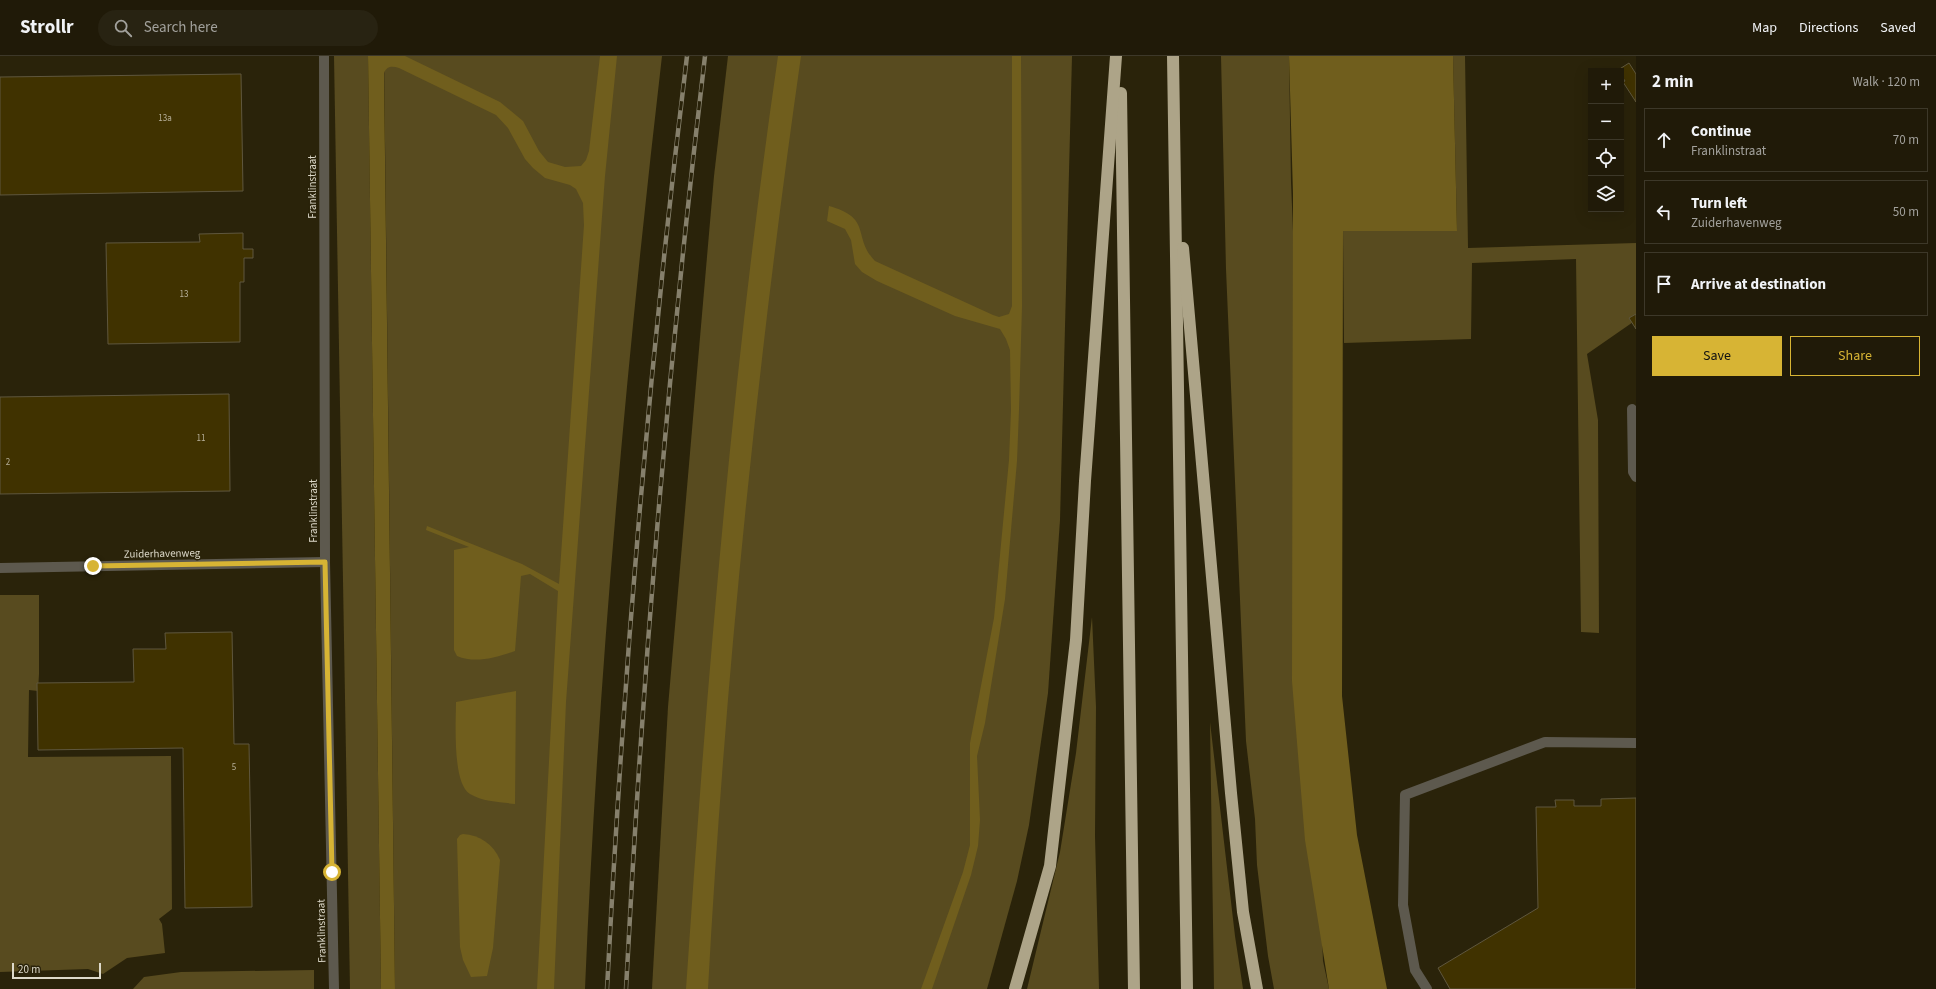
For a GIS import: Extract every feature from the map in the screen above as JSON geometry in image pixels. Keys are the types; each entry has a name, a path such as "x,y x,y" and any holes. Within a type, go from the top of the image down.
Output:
{"highway":[{"path":"1015,989 1050,866 1076,640 1085,481 1116,56"},
{"path":"1120,56 1134,989"},
{"path":"1173,56 1187,989"},
{"path":"1174,151 1231,793 1243,912 1257,989"}],"street":[{"name":"Franklinstraat","path":"324,56 325,562 334,989"},
{"path":"1632,409 1633,472 1636,477"},
{"name":"Zuiderhavenweg","path":"0,568 325,562"},
{"path":"1427,989 1415,970 1403,905 1405,795 1545,742 1636,743"}],"shaded area":[{"path":"334,56 368,56 381,989 350,989"},
{"path":"368,56 405,56 500,102 523,121 539,151 548,162 565,167 581,166 586,160 589,151 600,56 617,56 605,176 566,702 554,989 537,989 558,591 530,574 521,576 515,651 479,660 457,656 454,650 454,550 469,547 426,530 427,526 522,564 559,584 584,225 583,203 576,189 570,185 545,178 533,168 525,159 508,128 496,115 399,68 390,67 385,71 395,989 381,989"},
{"path":"384,56 662,56 625,405 615,522 597,755 585,989 395,989"},
{"path":"728,56 1072,56 1060,520 1048,693 1029,825 1017,881 987,989 652,989 668,707 714,176"},
{"path":"778,56 801,56 770,288 744,521 733,638 715,872 708,989 686,989 712,638 723,522 748,289"},
{"path":"1012,56 1021,56 1022,306 1017,461 1005,599 985,723 977,756 980,820 978,846 971,875 932,989 921,989 963,872 970,845 970,743 994,618 1009,460 1011,410 1010,350 1000,329 955,316 877,281 862,272 855,264 851,240 845,229 827,221 829,206 843,211 852,216 857,222 864,244 875,261 993,315 999,317 1009,314 1012,306"},
{"path":"1221,56 1289,56 1291,182 1323,961 1329,989 1274,989 1268,956 1257,865 1255,819 1246,741 1226,269"},
{"path":"1289,56 1453,56 1457,231 1343,231 1342,696 1357,835 1387,989 1329,989 1305,840 1292,681 1293,194"},
{"path":"1453,56 1465,56 1468,248 1636,243 1636,320 1587,354 1598,420 1599,633 1581,632 1576,259 1472,263 1471,339 1344,343 1343,231 1457,231"},
{"path":"0,595 39,595 38,691 29,690 28,757 171,756 172,909 159,919 162,924 165,953 127,958 103,974 88,969 0,972"},
{"path":"1092,617 1096,707 1095,836 1099,989 1027,989 1060,852 1076,753"},
{"path":"516,691 515,804 475,797 464,788 460,778 456,751 456,702"},
{"path":"1210,722 1235,936 1243,989 1214,989"},
{"path":"463,834 475,836 485,841 494,849 500,860 493,948 487,976 471,977 463,960 460,947 457,839"},
{"path":"314,970 314,989 133,989 144,977 181,972"}],"building":[{"path":"1629,63 1636,74 1636,102 1624,84 1624,68 1621,68"},
{"path":"241,74 243,191 0,195 0,77"},
{"path":"243,233 243,249 253,249 253,258 244,258 244,282 240,282 240,342 108,344 106,243 200,242 199,234"},
{"path":"1636,314 1636,329 1629,318"},
{"path":"229,394 230,491 0,494 0,397"},
{"path":"232,632 234,744 249,744 252,907 185,908 183,748 38,750 37,683 134,682 133,649 166,649 165,633"},
{"path":"1636,798 1636,989 1450,989 1438,968 1538,908 1536,807 1556,807 1555,800 1574,800 1574,806 1601,806 1601,799"}],"railway":[{"path":"607,989 613,872 629,638 649,405 673,172 687,56"},
{"path":"626,989 632,872 648,638 679,289 705,56"}],"route":[{"path":"93,566 325,562 332,872"}]}
